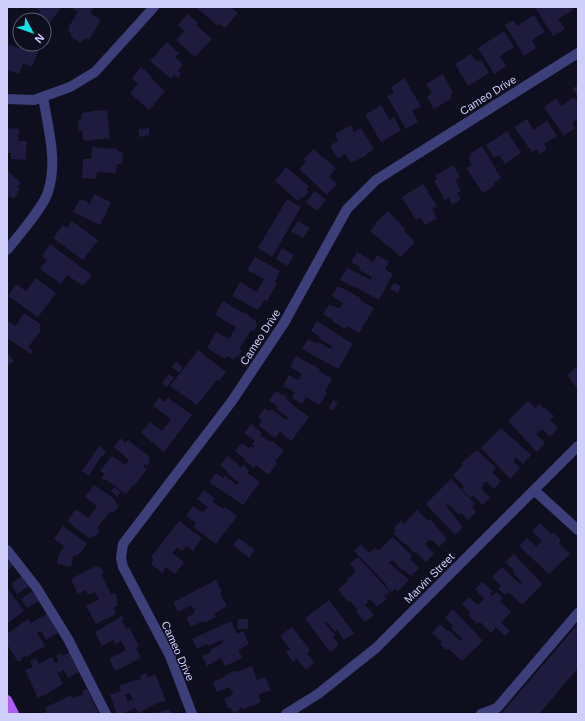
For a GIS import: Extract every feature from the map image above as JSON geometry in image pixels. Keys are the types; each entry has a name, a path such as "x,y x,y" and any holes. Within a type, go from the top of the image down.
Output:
{"main road":[{"path":"7,700 14,714"}],"street":[{"path":"7,99 34,100 70,87 95,72 150,8"},
{"name":"Cameo Drive","path":"192,714 170,656 123,567 121,558 124,544 232,401 254,368 284,322 347,209 376,180 578,53"},
{"path":"7,250 40,206 48,192 53,159 43,97"},
{"name":"Marvin Street","path":"286,714 318,694 376,648 578,446"},
{"path":"534,490 578,530"},
{"path":"7,550 36,587 68,639 106,714"},
{"path":"481,714 497,708 578,613"}],"building":[{"path":"34,7 61,7 52,20 52,12 40,11"},
{"path":"70,7 94,7 90,13 101,20 89,40 85,38 81,43 70,36 72,34 68,31 68,28 78,12"},
{"path":"233,7 232,8 238,13 225,28 220,24 218,26 197,8"},
{"path":"535,7 571,7 573,10 558,19 565,29 553,36"},
{"path":"188,14 198,23 196,25 212,39 195,57 176,40 184,31 178,25"},
{"path":"534,15 545,32 532,40 536,48 524,56 505,25 513,20 517,26"},
{"path":"504,31 514,47 500,56 506,66 494,74 478,48"},
{"path":"167,42 179,53 175,57 183,65 178,71 181,73 178,78 174,75 171,79 150,61"},
{"path":"7,44 12,46 12,52 38,52 32,67 23,63 19,74 7,70"},
{"path":"471,54 477,62 481,60 489,73 468,86 455,64"},
{"path":"141,67 165,91 149,110 130,93 138,84 132,78"},
{"path":"443,74 453,93 450,95 452,98 434,109 427,97 432,93 426,84"},
{"path":"404,78 421,106 412,111 418,122 406,129 387,96 394,92 391,87"},
{"path":"578,85 578,96 572,89"},
{"path":"574,97 578,104 578,119 572,123 575,128 564,136 544,107 556,98 561,106"},
{"path":"381,105 390,120 394,117 401,130 381,142 365,115"},
{"path":"107,110 110,138 86,141 83,140 82,131 79,131 78,123 79,120 81,120 82,113"},
{"path":"527,119 533,130 547,121 557,136 544,144 547,149 540,154 537,149 532,152 514,127"},
{"path":"351,125 354,132 361,128 374,149 366,154 367,155 351,163 345,154 338,159 330,146 338,141 335,134"},
{"path":"7,128 19,129 18,141 27,141 25,160 11,159 11,153 7,153"},
{"path":"149,128 149,135 139,137 139,129"},
{"path":"507,131 521,153 505,164 499,155 494,158 486,145"},
{"path":"482,146 501,178 494,183 495,185 483,193 466,168 472,165 468,158 471,156 470,154"},
{"path":"92,147 117,149 117,151 123,152 122,164 117,164 116,173 97,172 96,179 82,178 83,159 91,159"},
{"path":"313,149 336,168 329,177 337,184 327,195 299,169 306,162 303,160"},
{"path":"453,165 460,177 455,180 461,191 457,193 461,199 452,205 449,198 445,200 434,181 437,179 435,176"},
{"path":"286,167 309,186 306,190 309,192 298,201 275,181"},
{"path":"8,171 21,183 17,187 19,189 17,192 18,193 14,199 9,196 7,201 7,172"},
{"path":"423,184 437,206 432,209 437,218 425,225 420,217 416,220 402,197"},
{"path":"315,191 326,200 317,211 306,202"},
{"path":"94,194 111,202 100,225 73,212 80,199 88,202 87,204 89,205"},
{"path":"287,199 301,207 272,257 258,248"},
{"path":"388,211 415,242 401,257 370,231 376,224 375,223"},
{"path":"72,221 98,240 83,260 53,238 63,225 67,228"},
{"path":"298,221 310,228 303,238 291,231"},
{"path":"50,244 92,275 83,286 67,275 61,284 40,269 47,260 42,256"},
{"path":"282,248 294,255 288,266 276,259"},
{"path":"357,252 373,262 377,255 389,262 385,269 393,274 379,300 340,280 347,268 371,280 372,277 359,270 360,267 351,262"},
{"path":"255,257 280,271 275,282 277,283 267,301 264,300 258,310 232,296 240,282 257,292 264,279 247,270"},
{"path":"36,278 56,293 38,317 8,296 16,284 26,291"},
{"path":"394,283 401,286 398,293 390,289"},
{"path":"338,286 361,298 360,300 374,308 359,333 346,326 345,329 323,314 329,304 340,308 343,303 332,296"},
{"path":"223,301 243,313 244,312 258,324 254,331 251,330 239,349 242,350 238,357 236,356 234,360 227,356 226,359 207,348 216,332 229,339 236,327 215,315"},
{"path":"24,313 41,325 39,328 41,330 28,347 33,351 31,354 7,338 7,322 8,321 16,326"},
{"path":"317,321 353,344 338,369 302,349 308,339 317,344 318,342 331,349 332,346 319,339 320,337 311,331"},
{"path":"198,350 226,372 219,381 217,380 197,405 170,386"},
{"path":"7,352 14,361 7,366"},
{"path":"296,356 320,369 319,371 332,379 325,391 327,393 319,405 306,397 302,404 292,398 295,392 283,386 289,375 297,380 302,378 299,377 302,374 290,367"},
{"path":"176,362 183,367 179,373 172,367"},
{"path":"578,366 578,389 567,375"},
{"path":"169,374 174,378 167,387 162,383"},
{"path":"276,391 287,397 286,399 290,403 309,417 291,441 280,432 275,438 259,426 262,421 258,417 265,408 270,411 271,409 286,420 288,418 269,400"},
{"path":"159,397 165,402 168,398 192,415 164,452 141,433 150,422 162,431 171,419 153,406"},
{"path":"333,400 338,402 333,411 329,408"},
{"path":"528,401 536,408 539,404 554,416 550,420 558,428 550,437 543,429 536,434 545,443 537,452 508,421"},
{"path":"251,424 262,433 260,435 270,442 271,440 284,451 275,461 277,463 268,475 256,465 254,468 235,451 242,443 249,448 251,446 253,448 254,446 252,444 255,441 244,433"},
{"path":"501,428 531,455 523,464 516,457 513,461 520,468 510,479 481,448"},
{"path":"120,438 126,443 128,440 150,457 148,460 150,462 147,466 145,464 143,467 147,469 126,494 105,479 104,480 101,478 105,474 100,471 112,456 125,465 129,460 114,447"},
{"path":"99,446 106,451 102,457 101,456 89,476 82,471"},
{"path":"477,450 496,468 492,472 501,481 494,489 487,482 485,484 484,482 482,483 484,485 481,488 490,498 482,505 473,495 470,498 462,489 464,486 453,475 463,465 461,463"},
{"path":"227,456 241,468 243,465 249,470 247,473 260,482 243,505 209,482 216,473 223,478 225,476 237,485 239,483 220,465"},
{"path":"451,479 475,504 472,507 476,512 468,520 461,513 457,513 448,504 446,506 463,527 455,535 426,504"},
{"path":"94,485 112,497 119,506 113,513 111,511 110,512 97,528 100,530 95,537 93,535 90,539 67,521 76,509 88,518 97,506 85,497"},
{"path":"114,487 121,492 117,497 111,491"},
{"path":"204,490 215,499 213,502 223,509 225,507 237,516 216,544 193,527 196,523 186,516 193,506 201,512 204,512 208,507 197,499"},
{"path":"417,510 428,521 430,519 447,539 439,547 432,540 429,540 425,544 434,554 426,562 393,533 396,531 394,528 401,521 404,524"},
{"path":"179,521 202,538 193,551 186,546 182,551 177,547 172,553 184,562 175,574 166,567 162,573 151,564 154,560 151,557"},
{"path":"540,523 551,534 554,532 561,540 559,543 570,554 549,574 519,546 527,538 536,546 542,541 532,531"},
{"path":"63,526 87,544 79,554 73,556 71,567 57,564 59,554 64,546 54,539"},
{"path":"393,537 412,556 410,559 419,568 411,576 404,570 403,571 392,560 389,563 409,580 398,591 395,589 392,592 354,551 361,544 369,553 375,548 378,551"},
{"path":"239,538 255,550 249,558 233,545"},
{"path":"514,554 542,584 522,605 509,592 505,595 498,589 501,586 492,577 502,567 520,584 522,582 513,573 513,569 505,562"},
{"path":"358,557 390,592 384,596 387,599 377,607 371,600 367,600 368,602 365,605 374,615 365,622 356,612 358,610 350,601 348,602 338,590 356,571 350,564"},
{"path":"7,558 13,566 7,571"},
{"path":"96,566 100,566 104,574 101,575 111,594 115,593 118,600 116,601 118,605 113,608 116,614 96,624 86,606 99,599 95,592 88,595 86,590 78,594 71,579"},
{"path":"22,576 29,586 17,594 11,584"},
{"path":"216,580 222,592 220,593 227,606 214,614 216,617 191,627 186,618 195,613 193,611 195,608 193,609 191,605 178,612 173,602"},
{"path":"482,582 493,591 490,594 492,596 497,592 503,598 500,601 511,612 501,623 510,631 505,636 496,627 491,633 480,622 477,624 468,615 471,613 462,604 469,597 478,605 484,599 475,589"},
{"path":"7,588 24,611 8,623 7,623"},
{"path":"32,591 39,601 27,608 21,599"},
{"path":"329,600 354,633 344,640 337,630 335,632 327,622 325,623 335,635 333,637 339,645 330,652 305,618"},
{"path":"453,609 483,641 462,661 448,648 446,650 440,644 442,642 432,633 440,624 447,631 449,630 460,641 462,639 453,630 451,627 453,626 445,618"},
{"path":"47,614 58,633 46,640 41,631 37,633 45,646 26,657 21,658 22,660 18,662 7,644 7,634 28,619 31,623"},
{"path":"122,616 124,620 122,621 126,629 129,627 139,646 136,648 141,658 115,671 109,659 126,650 121,641 115,644 113,640 102,646 95,632"},
{"path":"238,619 248,619 248,629 237,629"},
{"path":"231,621 237,634 243,631 249,644 238,650 242,657 236,661 225,666 221,658 207,666 202,656 211,652 210,650 223,643 222,640 208,646 207,644 197,649 192,639"},
{"path":"578,624 578,668 539,714 501,714"},
{"path":"292,627 310,650 307,653 314,663 306,670 297,659 293,662 286,652 290,649 280,636"},
{"path":"70,652 80,671 68,678 64,670 59,673 58,671 57,672 63,684 38,698 25,670 33,667 30,661 36,658 39,664 52,657 55,663 59,661 56,656 61,653 62,656"},
{"path":"252,666 257,680 265,677 271,690 258,695 261,702 244,709 241,709 241,707 239,708 240,710 233,713 231,708 228,708 224,699 232,695 231,693 233,690 231,691 229,687 217,692 213,682 236,670 237,672"},
{"path":"146,673 148,678 155,674 166,701 157,703 138,713 136,708 122,714 117,714 110,695 121,691 119,686 141,679 140,676","holes":["130,693 133,700 128,701 131,710 125,695"]},
{"path":"87,689 98,712 93,714 43,714 47,712 45,708 71,695 72,698 78,697 84,694 82,691"},
{"path":"169,709 171,714 157,714 157,713"}]}
